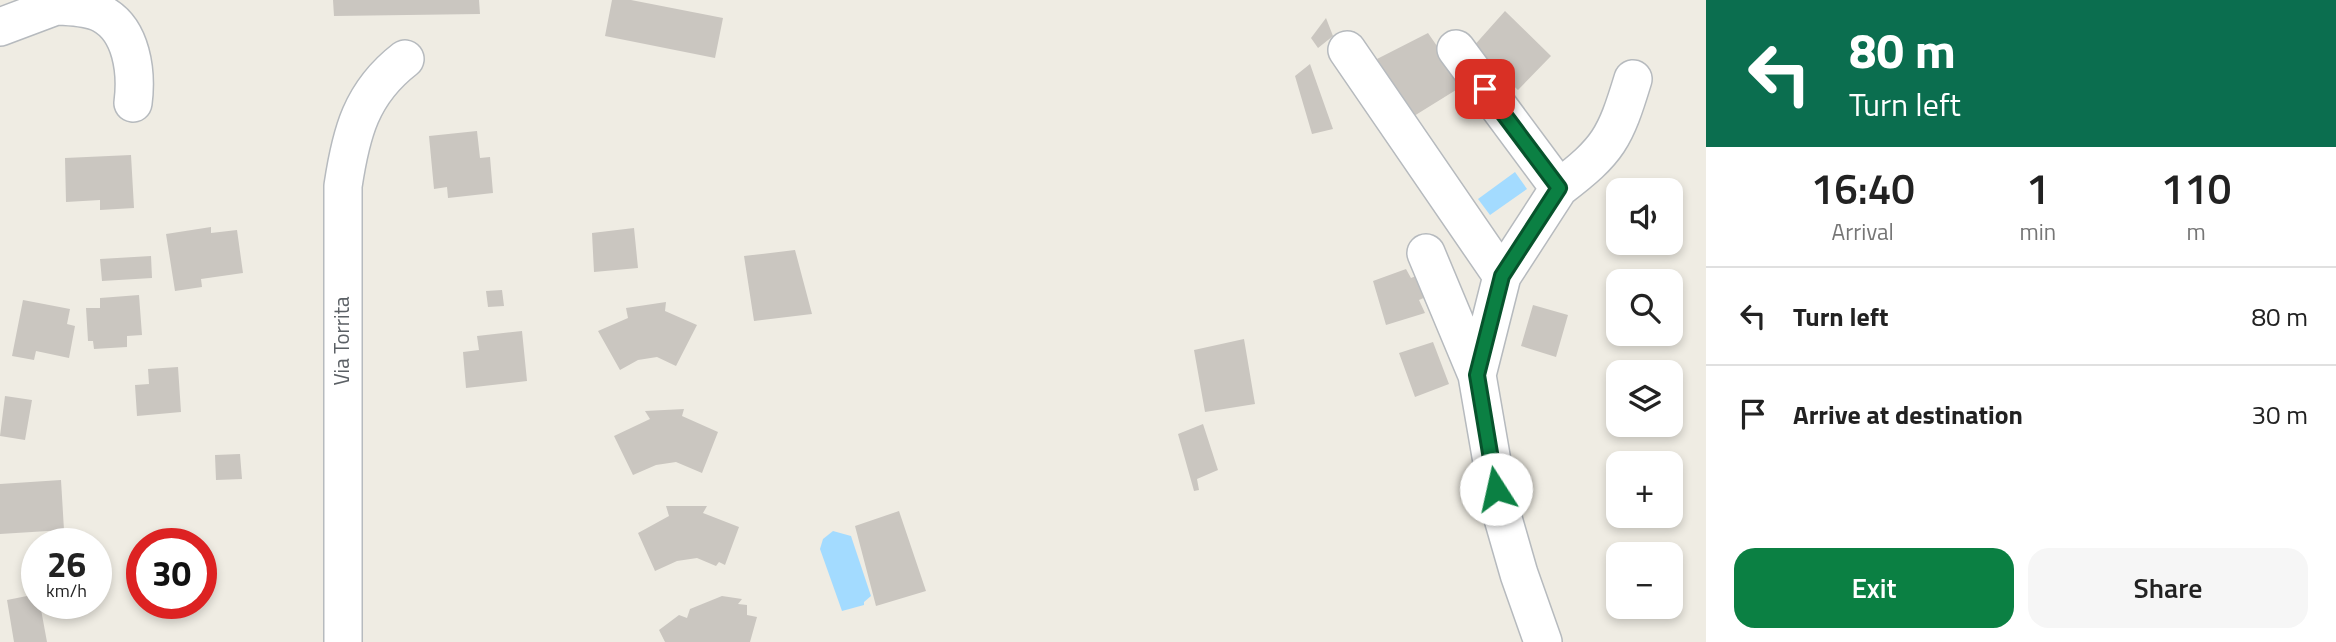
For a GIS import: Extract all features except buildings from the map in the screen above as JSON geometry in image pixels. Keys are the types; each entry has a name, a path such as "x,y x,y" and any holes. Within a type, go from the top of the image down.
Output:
{"street":[{"path":"0,27 65,3 95,12 114,24 133,58 133,103"},
{"path":"1456,49 1559,188"},
{"path":"1347,50 1502,276"},
{"name":"Via Torrita","path":"343,642 343,186 351,141 363,109 386,74 405,59"},
{"path":"1477,375 1502,276 1559,188 1593,161 1607,145 1619,122 1633,79"},
{"path":"1426,253 1477,375 1500,508 1543,642"}],"water":[{"path":"1515,172 1527,189 1490,215 1478,199"},
{"path":"833,531 851,536 871,596 864,605 842,611 820,549 823,539"}],"route":[{"path":"1485,89 1559,188 1502,276 1477,375 1496,489"}]}
